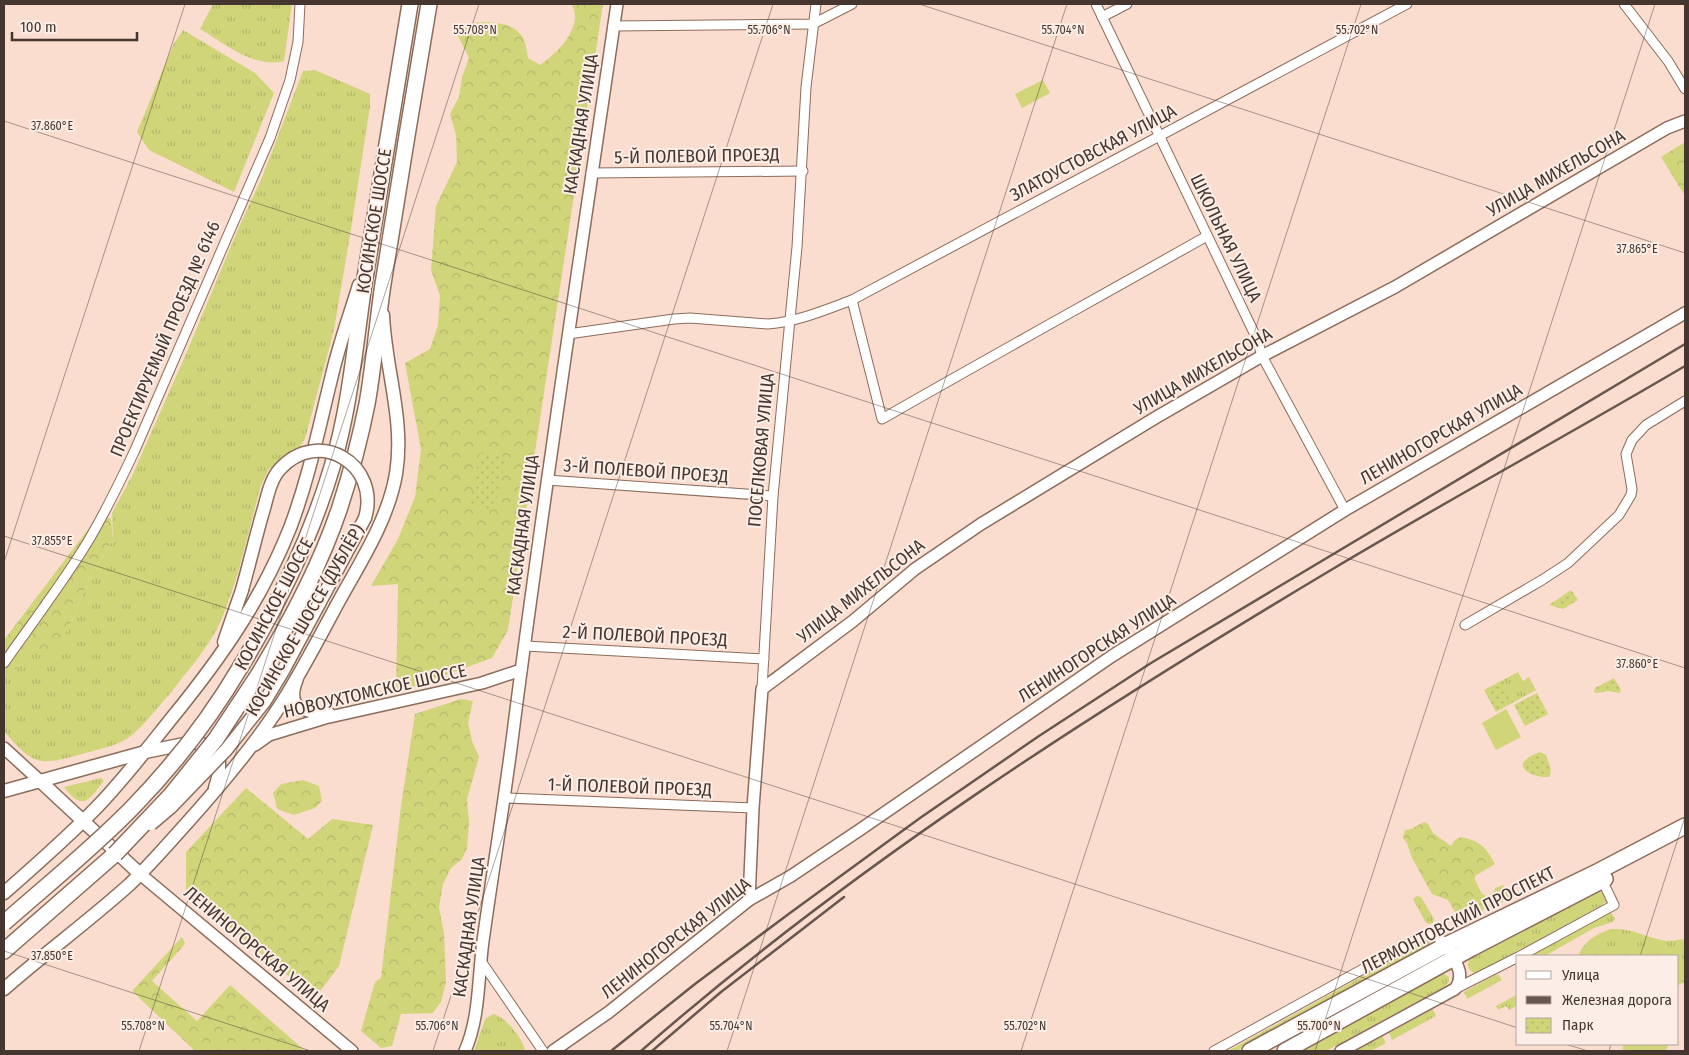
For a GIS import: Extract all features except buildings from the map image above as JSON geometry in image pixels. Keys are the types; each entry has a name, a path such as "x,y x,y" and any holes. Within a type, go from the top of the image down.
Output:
{"main road":[{"name":"КОСИНСКОЕ ШОССЕ","path":"4,923 89,849 132,808 169,767 202,725 264,628 307,539 332,469 349,396 373,231 410,4"},
{"name":"КОСИНСКОЕ ШОССЕ","path":"4,951 115,854 171,795 216,739 257,677 306,590 340,509 357,449 367,404 383,285 429,4"},
{"path":"4,893 84,820 145,752 217,660 259,595 276,561 310,469 339,349 360,283 373,231"},
{"name":"КОСИНСКОЕ ШОССЕ (ДУБЛЁР)","path":"6,987 140,874 243,756 272,717 302,668 373,539 392,492 399,436 386,347 383,285"},
{"path":"115,854 171,807 219,757 275,686 365,518 368,494 362,476 350,462 332,453 316,452 301,454 280,469 270,487 242,590 217,660"},
{"path":"4,791 145,752 194,742 211,747 218,757 219,774 213,792"},
{"path":"39,780 140,874"},
{"name":"ЛЕРМОНТОВСКИЙ ПРОСПЕКТ","path":"1250,1051 1446,945 1598,871 1685,826"},
{"name":"ЛЕРМОНТОВСКИЙ ПРОСПЕКТ","path":"1285,1051 1453,958 1685,836"}],"street":[{"name":"ПРОЕКТИРУЕМЫЙ ПРОЕЗД № 6146","path":"4,663 63,581 88,542 113,497 135,450 270,138 290,80 298,42 300,4"},
{"name":"КАСКАДНАЯ УЛИЦА","path":"465,1051 474,1022 547,480 616,4"},
{"name":"ПОСЕЛКОВАЯ УЛИЦА","path":"749,900 773,496 803,171 804,112 816,4"},
{"path":"613,26 813,24 852,4"},
{"name":"ШКОЛЬНАЯ УЛИЦА","path":"1096,4 1257,339 1262,356 1345,510"},
{"path":"1102,17 1127,4"},
{"name":"ЗЛАТОУСТОВСКАЯ УЛИЦА","path":"568,334 690,318 768,324 790,321 852,300 1408,4"},
{"path":"1624,4 1668,61 1685,88"},
{"name":"УЛИЦА МИХЕЛЬСОНА","path":"762,689 853,621 915,568 981,524 1155,418 1262,356 1395,286 1667,128 1685,122"},
{"name":"5-Й ПОЛЕВОЙ ПРОЕЗД","path":"591,173 803,171"},
{"path":"852,300 882,420 1002,350 1207,236"},
{"name":"ЛЕНИНОГОРСКАЯ УЛИЦА","path":"553,1051 609,1012 749,900 817,860 1112,656 1345,510 1685,313"},
{"path":"1465,625 1542,580 1568,562 1619,514 1627,504 1632,489 1626,454 1632,440 1646,425 1685,401"},
{"name":"3-Й ПОЛЕВОЙ ПРОЕЗД","path":"547,480 773,496"},
{"name":"2-Й ПОЛЕВОЙ ПРОЕЗД","path":"525,646 764,659"},
{"path":"302,668 294,691 294,698 298,707 306,711 339,715"},
{"name":"НОВОУХТОМСКОЕ ШОССЕ","path":"243,756 269,735 339,715 482,683 521,670"},
{"path":"4,748 39,780"},
{"name":"1-Й ПОЛЕВОЙ ПРОЕЗД","path":"505,798 753,808"},
{"name":"ЛЕНИНОГОРСКАЯ УЛИЦА","path":"140,874 352,1051"},
{"path":"1523,955 1614,905 1602,880"},
{"path":"1214,1051 1420,937 1432,935 1438,937 1446,945 1460,975 1459,983 1454,989"},
{"path":"1341,1051 1454,989 1516,958"},
{"path":"481,961 543,1051"}],"green space":[{"path":"213,4 292,4 284,61 262,61 251,58 200,29"},
{"path":"572,4 603,4 508,630 492,658 396,693 398,584 371,586 398,539 415,497 421,449 405,363 430,349 438,325 440,296 431,270 436,206 457,162 456,135 450,114 459,97 462,77 469,58 456,32 460,24 467,23 485,22 511,27 523,38 528,58 540,65 557,51 567,39 575,17"},
{"path":"183,30 255,73 274,93 234,192 149,150 137,132 173,45"},
{"path":"315,70 370,94 370,106 334,330 305,439 298,449 288,453 269,469 261,485 238,573 220,623 204,650 151,716 128,738 106,748 55,760 46,761 30,757 4,731 4,682 33,650 69,627 92,573 113,540 112,513 132,476 186,354 263,175 303,71"},
{"path":"1043,80 1050,93 1022,108 1015,94"},
{"path":"1685,142 1685,196 1661,157"},
{"path":"480,452 505,458 495,510 470,505"},
{"path":"111,518 113,540 92,573 69,627 56,648 33,650 4,682 4,640 96,519"},
{"path":"1571,590 1578,600 1563,609 1549,605"},
{"path":"1518,672 1523,681 1529,677 1536,690 1514,702 1503,680"},
{"path":"1614,678 1621,690 1620,693 1609,691 1594,692 1595,688"},
{"path":"1503,680 1514,702 1496,712 1484,690"},
{"path":"1537,693 1548,714 1525,726 1514,705"},
{"path":"461,699 473,701 468,723 472,741 479,757 467,799 469,822 467,848 462,859 451,868 443,884 439,908 444,933 446,982 441,1002 433,1013 401,1014 392,1046 381,1048 361,1031 375,982 381,978 401,806 415,714"},
{"path":"1506,709 1521,737 1496,750 1482,723"},
{"path":"1540,752 1546,755 1551,769 1550,776 1543,777 1532,774 1524,769 1524,762 1529,757"},
{"path":"101,778 104,781 86,801 76,800 64,787"},
{"path":"303,780 319,786 322,801 315,808 294,815 277,809 273,793 281,784"},
{"path":"246,788 308,839 332,819 373,825 339,966 315,998 186,891 186,852"},
{"path":"1424,822 1428,824 1433,833 1451,846 1455,840 1461,837 1482,846 1489,853 1495,864 1475,876 1482,894 1487,896 1494,892 1495,888 1503,885 1512,896 1510,900 1498,903 1470,919 1459,919 1448,900 1432,894 1403,838 1405,830"},
{"path":"1597,891 1604,893 1607,901 1601,906 1478,972 1474,973 1470,970 1468,962 1471,957"},
{"path":"1417,896 1421,897 1434,919 1433,923 1426,923 1413,899"},
{"path":"1611,913 1615,918 1613,922 1594,928 1547,955 1531,955"},
{"path":"1611,929 1619,929 1665,941 1685,939 1685,982 1679,985 1679,955 1579,955 1584,946 1600,933"},
{"path":"182,937 185,944 152,981 197,1021 230,985 303,1049 301,1051 195,1051 132,991"},
{"path":"1429,941 1430,944 1237,1051 1228,1051"},
{"path":"1442,973 1449,977 1446,986 1326,1051 1299,1051"},
{"path":"1495,975 1499,975 1502,980 1467,999 1464,992"},
{"path":"1516,995 1516,1006 1509,1010 1506,1006 1498,1010 1496,1006"},
{"path":"1433,1009 1436,1016 1392,1040 1389,1033"},
{"path":"493,1014 503,1019 513,1029 524,1046 525,1051 474,1051 485,1019"},
{"path":"1382,1036 1386,1043 1371,1051 1355,1051"},
{"path":"1624,1045 1668,1045 1666,1051 1629,1051 1622,1049"}],"railway":[{"path":"611,1051 695,984 790,913 920,818 1039,736 1151,663 1685,344"},
{"path":"641,1051 721,983 888,855 1062,737 1241,624 1331,570 1685,366"},
{"path":"652,1051 721,992 844,897"}]}
